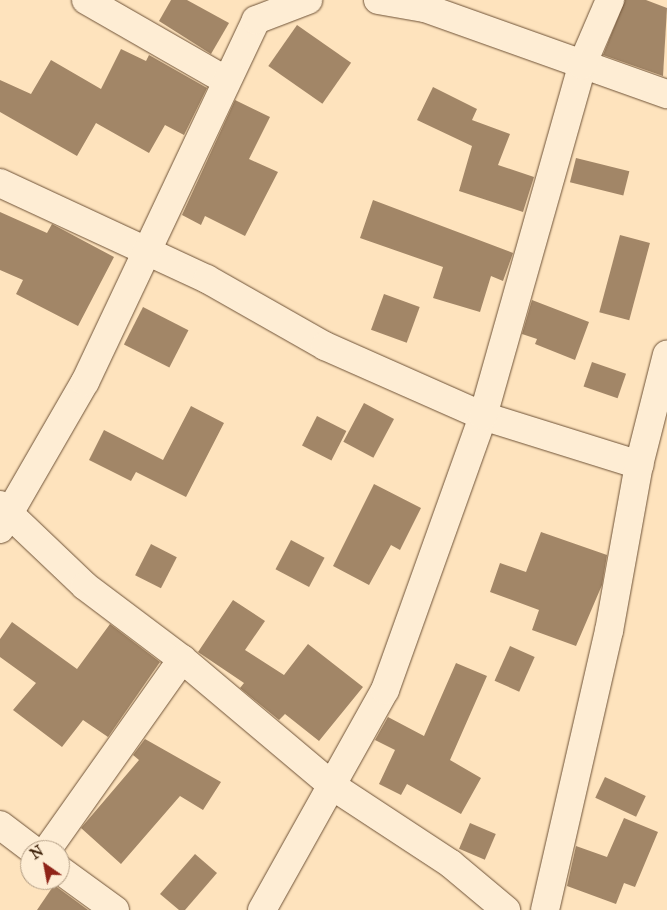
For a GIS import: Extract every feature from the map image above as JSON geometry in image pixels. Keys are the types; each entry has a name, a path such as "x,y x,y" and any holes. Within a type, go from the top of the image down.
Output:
{"street":[{"path":"86,0 225,80"},
{"path":"308,0 252,10 211,120 85,382 3,516 85,586 182,659 334,787 451,864 506,910"},
{"path":"378,0 425,8 667,94"},
{"path":"262,910 334,787 385,690 484,416 582,65 610,0"},
{"path":"0,184 146,254 206,279 325,346 484,416 639,465"},
{"path":"545,910 610,631 639,465 667,354"},
{"path":"54,840 182,659"},
{"path":"0,825 20,840"},
{"path":"70,877 115,910"}],"building":[{"path":"171,0 187,0 229,23 211,54 159,21"},
{"path":"625,0 646,0 667,8 663,76 603,55"},
{"path":"297,25 351,63 322,104 268,66"},
{"path":"121,49 146,61 149,55 207,88 184,135 165,125 149,153 96,123 77,156 0,112 0,80 31,94 51,60 101,89"},
{"path":"433,87 477,109 472,120 510,134 498,165 534,177 523,212 459,191 472,146 417,120"},
{"path":"235,100 270,117 249,159 278,172 245,236 205,216 201,225 182,215"},
{"path":"576,158 629,171 623,196 570,182"},
{"path":"373,200 513,253 503,281 491,276 480,312 433,298 443,267 360,238"},
{"path":"0,212 47,233 52,224 114,257 78,326 16,294 23,280 0,270"},
{"path":"620,235 650,243 629,320 599,312"},
{"path":"384,294 420,307 407,343 371,330"},
{"path":"532,300 589,322 575,360 535,344 537,339 522,334"},
{"path":"143,307 188,330 169,368 124,344"},
{"path":"592,362 626,374 618,398 584,387"},
{"path":"364,403 394,419 373,458 343,442"},
{"path":"191,406 224,423 186,497 136,472 131,481 89,460 104,430 163,460"},
{"path":"317,416 346,431 331,460 302,445"},
{"path":"374,484 421,508 400,550 391,545 369,585 333,566"},
{"path":"541,532 607,555 602,585 576,646 532,630 539,610 490,592 500,563 526,572"},
{"path":"291,540 325,558 309,587 276,569"},
{"path":"151,544 177,557 161,588 135,575"},
{"path":"233,600 265,621 245,650 284,675 308,644 363,687 319,741 285,714 279,720 240,688 244,683 198,652"},
{"path":"12,622 77,669 110,624 160,662 108,737 83,720 62,747 13,710 36,683 0,657 0,639"},
{"path":"510,646 535,657 519,692 495,681"},
{"path":"456,663 487,676 450,760 481,778 461,814 407,784 401,795 379,784 395,750 375,740 388,717 424,736"},
{"path":"145,739 221,782 203,810 180,796 121,864 81,828 139,760 133,755"},
{"path":"605,777 646,796 636,817 595,798"},
{"path":"624,818 658,832 635,887 624,883 616,904 567,886 576,846 607,857"},
{"path":"470,823 496,834 485,860 459,849"},
{"path":"195,854 217,873 185,910 179,910 160,894"},
{"path":"51,890 61,890 88,910 37,910"}]}
